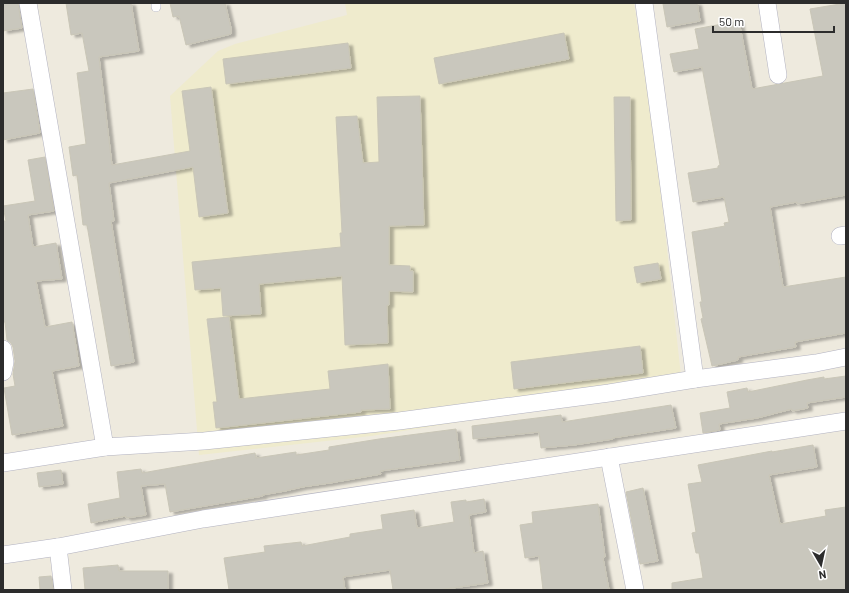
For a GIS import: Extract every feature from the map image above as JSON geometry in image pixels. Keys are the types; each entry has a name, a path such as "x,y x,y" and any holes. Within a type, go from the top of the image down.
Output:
{"street":[{"path":"28,3 105,447"},
{"path":"644,3 695,379"},
{"path":"767,3 778,75"},
{"path":"3,349 5,362 3,372"},
{"path":"3,463 105,447 204,441 399,420 609,393 695,379 816,364 846,357"},
{"path":"3,555 58,547 203,519 846,421"},
{"path":"610,457 635,590"},
{"path":"58,547 63,590"}],"shaded area":[{"path":"345,3 634,3 652,113 681,376 660,391 371,436 199,455 170,96 218,51 235,44 347,15"}],"building":[{"path":"3,3 18,3 22,28 3,31"},
{"path":"66,3 131,3 139,51 99,57 112,165 190,151 182,91 211,87 228,213 199,217 193,167 109,183 114,221 111,221 134,362 111,366 87,225 83,225 77,175 73,176 69,147 86,144 77,73 89,71 82,33 71,35"},
{"path":"170,3 225,3 231,34 186,45 179,16 173,17"},
{"path":"697,3 700,21 667,27 663,4"},
{"path":"846,3 846,195 797,204 797,202 770,207 783,287 846,277 846,333 795,342 796,347 738,357 738,360 712,366 701,319 703,318 700,302 702,302 692,232 725,226 724,223 729,222 724,197 693,202 688,173 718,168 720,165 702,67 674,72 670,54 699,49 695,29 739,21 752,89 823,76 810,9"},
{"path":"564,33 569,59 439,84 434,58"},
{"path":"348,43 351,68 226,84 223,59"},
{"path":"33,89 40,133 3,140 3,93"},
{"path":"420,96 424,225 389,226 389,265 410,266 410,271 413,271 413,292 389,291 389,305 387,305 388,343 345,345 342,276 259,284 261,314 223,316 221,288 195,290 192,262 341,247 340,233 342,233 336,117 357,116 363,163 379,162 377,97"},
{"path":"614,97 630,97 631,220 616,221"},
{"path":"45,157 54,211 28,215 33,247 56,243 62,279 36,281 45,327 72,322 79,366 52,371 63,426 12,435 4,388 15,386 13,374 15,361 13,347 7,340 5,322 3,322 3,221 6,221 3,206 35,201 28,160"},
{"path":"658,263 661,279 637,283 634,267"},
{"path":"229,317 239,399 330,389 328,371 388,364 390,409 361,410 361,412 216,428 213,402 217,402 207,319"},
{"path":"640,346 643,373 514,389 511,362"},
{"path":"846,376 846,397 807,403 808,408 792,411 792,409 757,418 719,424 720,430 703,433 700,413 730,408 727,392 747,388 748,392 824,377 824,379"},
{"path":"671,405 676,428 612,438 613,439 541,448 539,432 473,439 472,426 561,415 562,422"},
{"path":"456,429 460,460 380,471 381,474 302,487 262,495 263,496 170,512 165,484 141,486 146,515 126,518 126,516 91,523 88,504 120,498 117,472 141,469 142,473 255,453 256,458 296,452 296,455 329,450 329,447"},
{"path":"813,445 817,467 769,475 780,524 826,516 825,510 846,507 846,590 672,590 672,583 703,578 699,553 696,553 692,533 696,532 688,484 702,482 698,465"},
{"path":"61,470 63,484 39,487 37,473"},
{"path":"643,488 658,561 640,564 626,492"},
{"path":"484,499 486,512 469,515 474,553 483,551 488,583 438,590 393,590 390,570 343,577 345,590 229,590 224,558 265,552 264,546 301,542 302,546 350,537 350,534 383,529 381,515 414,510 417,528 454,522 451,502 466,500 466,502"},
{"path":"598,504 605,557 603,558 609,590 543,590 539,556 525,558 520,525 533,523 532,512"},
{"path":"118,565 119,571 168,571 168,590 85,590 83,568"},
{"path":"51,576 53,590 40,590 39,577"}]}
